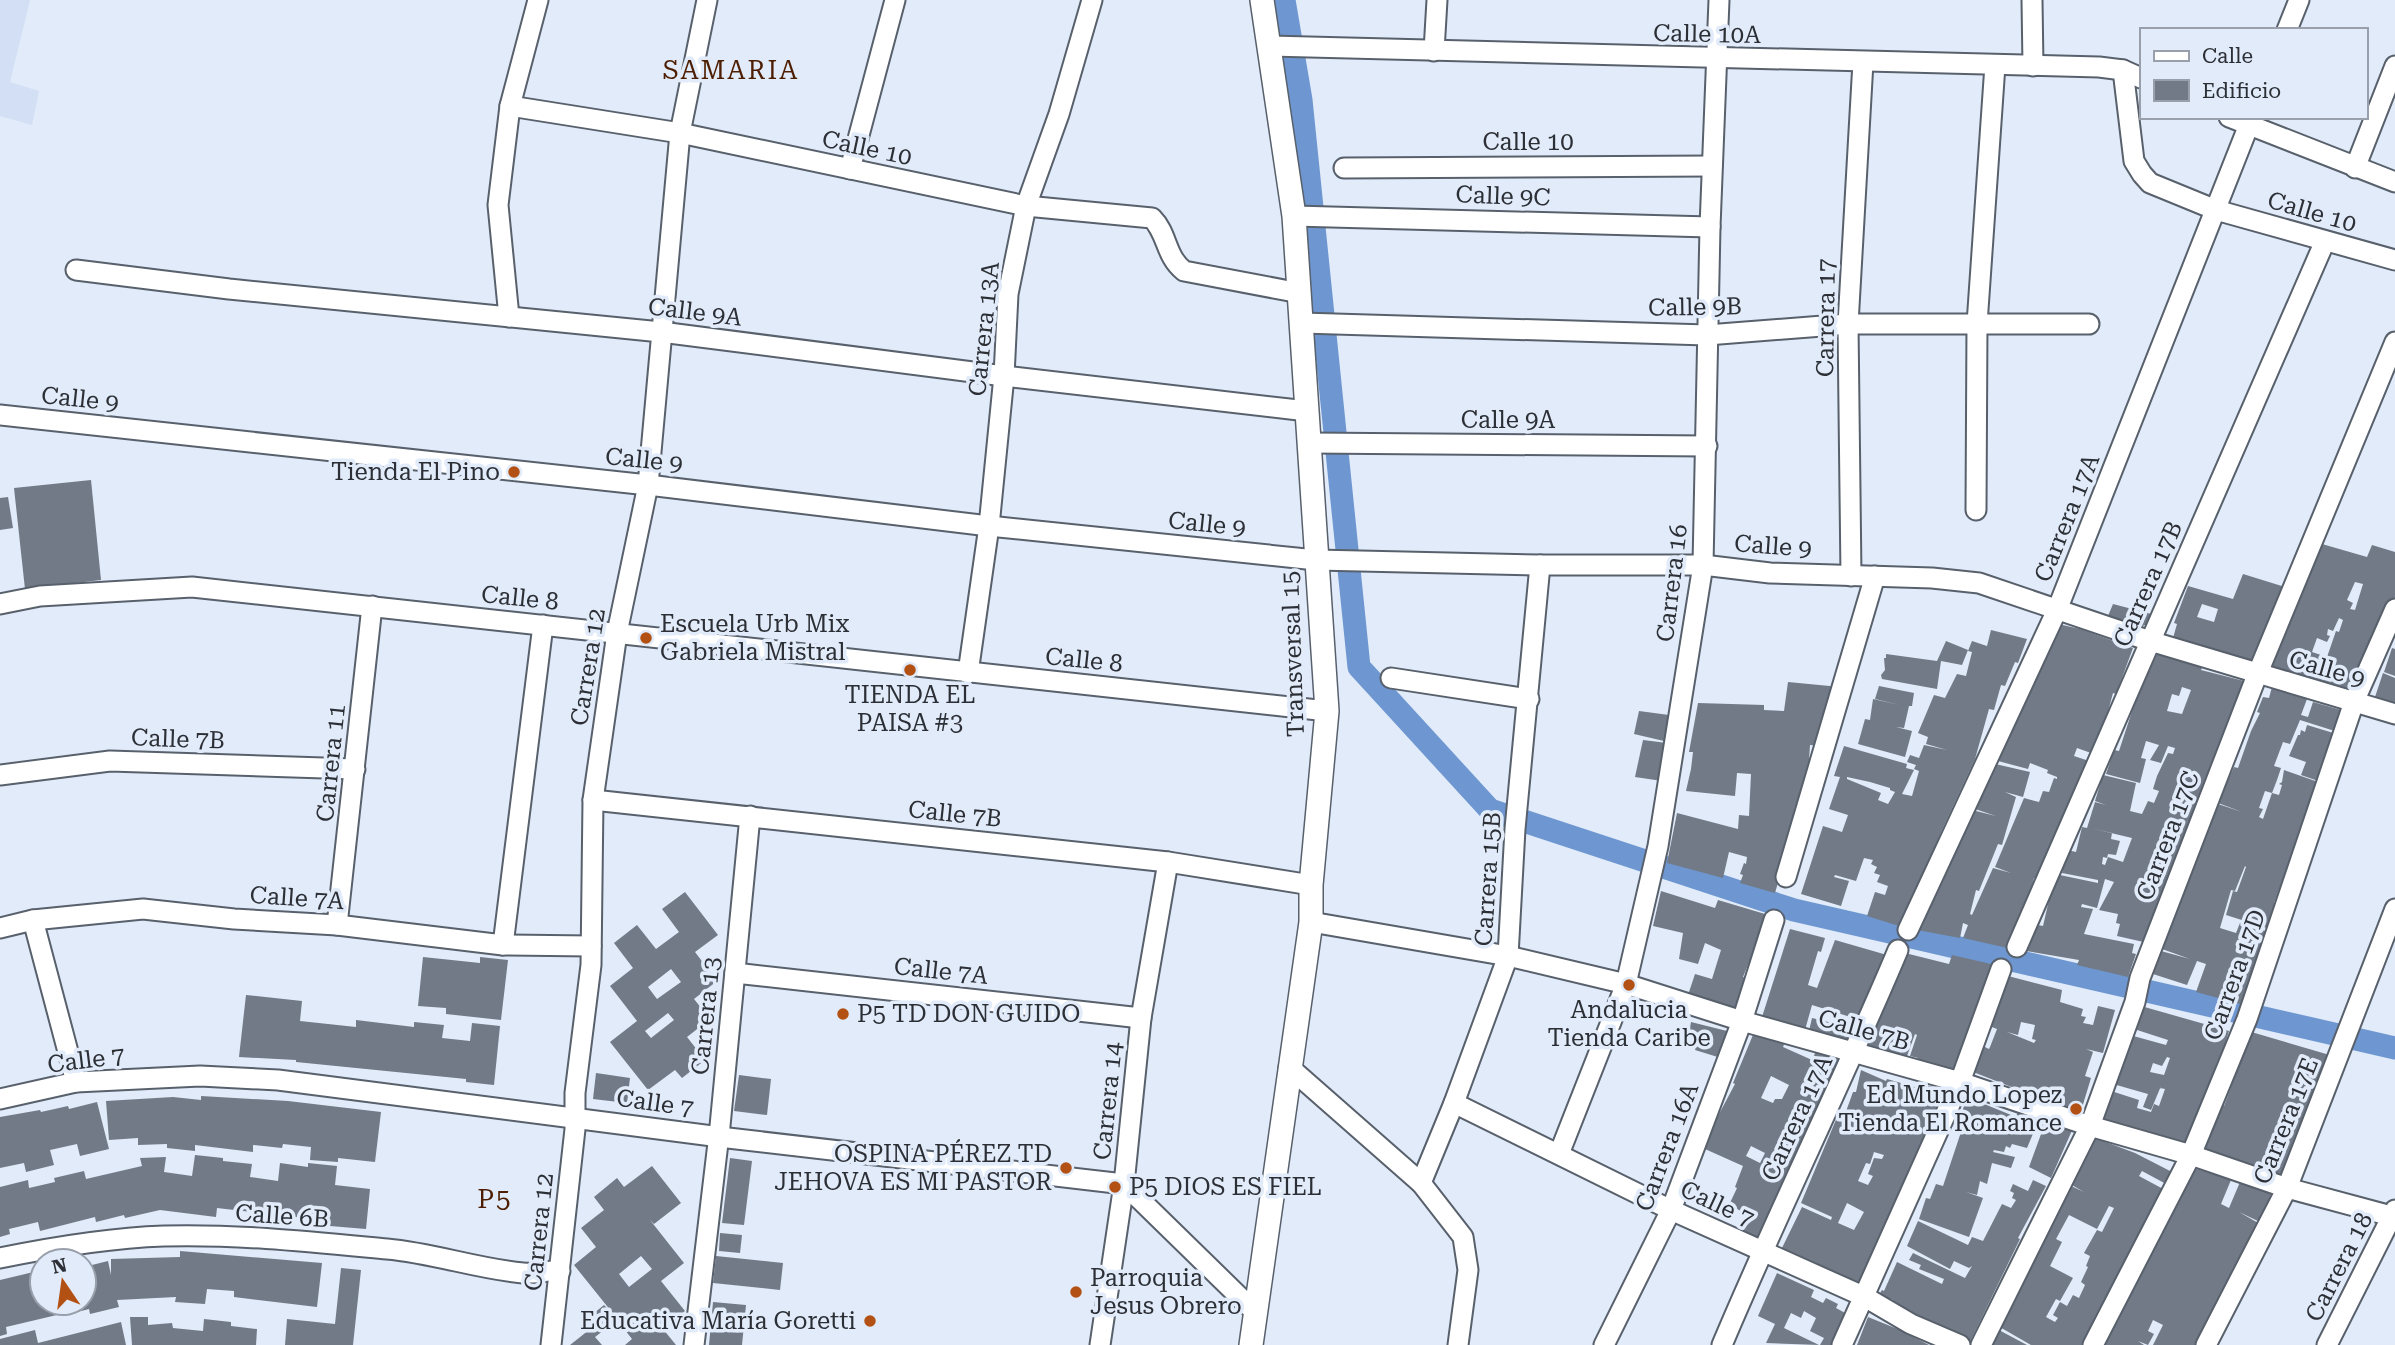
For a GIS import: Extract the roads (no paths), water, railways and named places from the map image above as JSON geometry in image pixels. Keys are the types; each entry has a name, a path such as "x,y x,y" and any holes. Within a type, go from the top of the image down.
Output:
{"street":[{"path":"509,317 498,205 510,106 538,0"},
{"name":"Carrera 12","path":"551,1345 561,1271 575,1093 591,965 593,800 617,633 648,485 680,133 707,0"},
{"path":"850,169 895,0"},
{"name":"Carrera 13A","path":"968,673 989,526 1004,376 1008,294 1026,206 1059,114 1092,0"},
{"name":"Transversal 15","path":"1251,1345 1311,922 1311,885 1327,711 1318,443 1307,411 1316,323 1300,293 1306,215 1284,47 1262,0"},
{"path":"1434,51 1437,0"},
{"name":"Carrera 16","path":"1559,1154 1626,984 1658,846 1703,565 1710,227 1719,59 1719,0"},
{"path":"2032,0 2033,66"},
{"path":"2288,28 2299,0"},
{"name":"Calle 10A","path":"1284,47 2033,66 2132,74"},
{"name":"Carrera 17","path":"1851,576 1848,324 1863,62"},
{"path":"1976,510 1977,324 1996,65"},
{"path":"2355,168 2395,66"},
{"name":"Calle 10","path":"2132,74 2134,161 2150,183 2216,210 2395,261"},
{"name":"Calle 10","path":"510,106 680,133 1026,206 1152,218 1159,225 1174,263 1184,271 1300,293"},
{"path":"2251,121 2355,168 2395,182"},
{"name":"Carrera 17A","path":"1908,930 2057,610 2251,121"},
{"name":"Calle 10","path":"1344,168 1712,166"},
{"name":"Calle 9C","path":"1306,215 1710,227"},
{"name":"Carrera 17B","path":"2017,947 2325,242"},
{"name":"Calle 9A","path":"76,270 229,289 661,332 1307,411"},
{"name":"Calle 9B","path":"1316,323 1707,335 1848,324 2089,324"},
{"name":"Carrera 17C","path":"1981,1345 2090,1126 2135,1002 2140,978 2257,675 2395,342"},
{"name":"Calle 9","path":"0,415 648,485 989,526 1324,560 1541,565 1703,565 1770,573 1932,578 1979,583 2257,675 2395,714"},
{"name":"Calle 9A","path":"1318,443 1707,446"},
{"name":"Carrera 15B","path":"1421,1183 1454,1103 1508,956 1516,819 1541,565"},
{"path":"1786,877 1875,576"},
{"name":"Calle 8","path":"0,604 40,596 192,587 1327,711"},
{"name":"Carrera 11","path":"337,925 372,606"},
{"name":"Carrera 17D","path":"2093,1345 2191,1155 2250,1011 2354,702 2395,609"},
{"path":"503,944 543,625"},
{"path":"1391,678 1529,699"},
{"name":"Calle 7B","path":"0,775 110,761 355,769"},
{"name":"Calle 7B","path":"593,800 1168,862 1311,885"},
{"name":"Carrera 13","path":"694,1345 750,816"},
{"name":"Carrera 14","path":"1100,1345 1124,1184 1141,1018 1168,862"},
{"name":"Calle 7A","path":"0,928 33,920 143,909 234,919 337,925 503,944 591,946"},
{"name":"Carrera 17E","path":"2206,1345 2287,1188 2395,909"},
{"path":"33,920 76,1082"},
{"name":"Carrera 16A","path":"1604,1345 1671,1210 1742,1021 1773,920"},
{"name":"Calle 7B","path":"1311,922 1508,956 1626,984 1742,1021 1960,1082 2287,1188 2394,1214"},
{"name":"Carrera 17A","path":"1722,1345 1762,1252 1855,1054 1898,950"},
{"path":"1842,1345 1960,1082 2001,969"},
{"name":"Calle 7A","path":"735,973 1141,1018"},
{"path":"1289,1067 1421,1183 1463,1237 1468,1270 1458,1345"},
{"name":"Calle 7","path":"0,1099 76,1082 226,1076 278,1080 1124,1184"},
{"name":"Calle 7","path":"1454,1103 1671,1210 1865,1297 1911,1324 1960,1345"},
{"path":"1124,1184 1254,1311"},
{"name":"Carrera 18","path":"2327,1345 2394,1214"},
{"name":"Calle 6B","path":"0,1258 100,1241 163,1236 222,1237 291,1239 388,1249 524,1273 561,1271"}],"waterway":[{"path":"1284,0 1301,100 1359,667 1490,810 1794,910 2395,1048"}],"place":[{"name":"Tienda El Pino","path":"514,472"},
{"name":"Escuela Urb Mix Gabriela Mistral","path":"646,638"},
{"name":"TIENDA EL PAISA #3","path":"910,670"},
{"name":"Andalucia Tienda Caribe","path":"1629,985"},
{"name":"P5 TD DON GUIDO","path":"843,1014"},
{"name":"Ed Mundo Lopez Tienda El Romance","path":"2076,1109"},
{"name":"OSPINA PÉREZ TD JEHOVA ES MI PASTOR","path":"1066,1168"},
{"name":"P5 DIOS ES FIEL","path":"1115,1187"},
{"name":"Parroquia Jesus Obrero","path":"1076,1292"},
{"name":"Educativa María Goretti","path":"870,1321"}],"district":[{"name":"SAMARIA","path":"731,70"},
{"name":"P5","path":"495,1199"}]}
